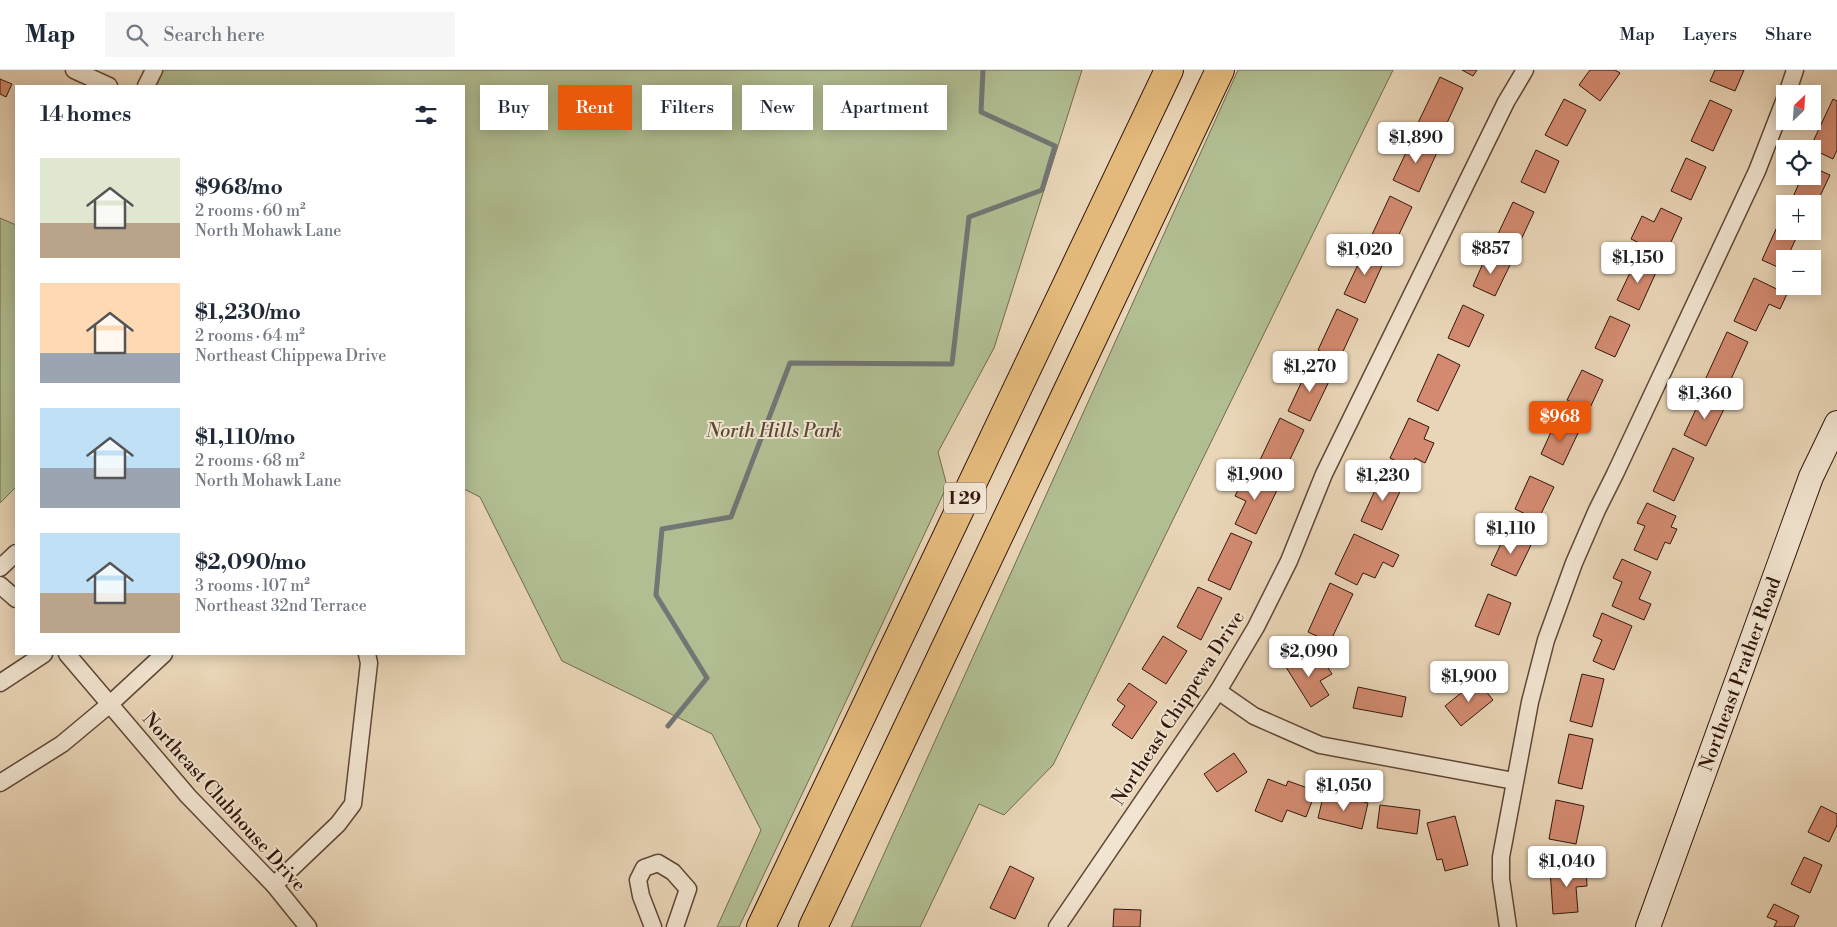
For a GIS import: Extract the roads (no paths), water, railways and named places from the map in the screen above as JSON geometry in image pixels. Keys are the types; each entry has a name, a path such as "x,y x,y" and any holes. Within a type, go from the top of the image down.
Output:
{"highway":[{"name":"I 29","path":"761,927 1169,70"},
{"name":"I 29","path":"813,927 1220,70"}],"main road":[{"name":"Northeast Prather Road","path":"1648,927 1812,477 1837,423"}],"street":[{"path":"74,70 107,85"},
{"path":"146,85 154,70"},
{"name":"Northeast Chippewa Drive","path":"1057,927 1218,691 1256,627 1289,562 1324,474 1506,102 1525,70"},
{"path":"1790,85 1795,70"},
{"path":"1508,927 1501,879 1501,857 1514,781 1536,674 1546,640 1574,563 1596,510 1757,171 1776,122"},
{"path":"0,568 15,554"},
{"path":"0,585 15,599"},
{"path":"0,684 43,655"},
{"name":"Northeast Clubhouse Drive","path":"68,655 188,796 274,885 308,927"},
{"path":"0,783 62,744 110,704 163,655"},
{"path":"274,885 338,824 353,804 369,663 367,655"},
{"path":"1218,691 1254,716 1320,745 1514,781"},
{"path":"653,927 641,896 638,880 644,868 658,863 673,872 688,889 675,927"}],"waterway":[{"path":"668,726 707,678 656,595 662,529 731,517 790,363 952,364 969,217 1042,190 1055,146 981,112 983,70"}],"park label":[{"name":"North Hills Park","path":"774,431"}]}
